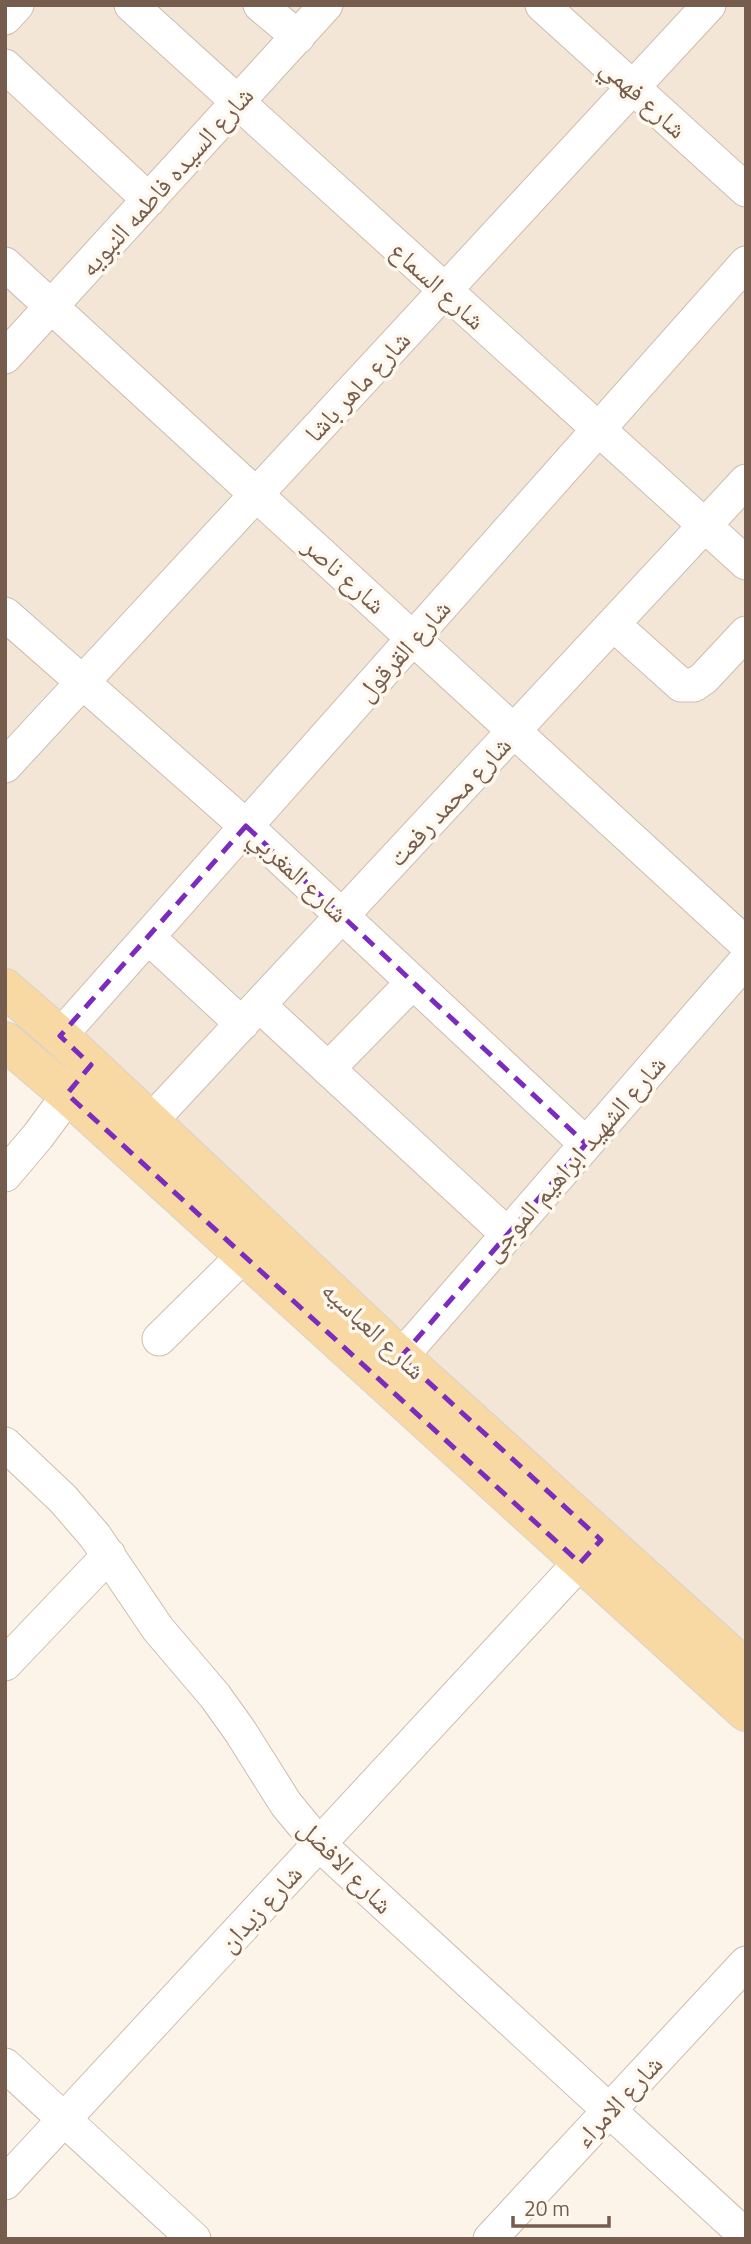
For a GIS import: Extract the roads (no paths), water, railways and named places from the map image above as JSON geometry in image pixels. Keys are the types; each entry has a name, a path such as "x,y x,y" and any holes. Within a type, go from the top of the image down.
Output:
{"main road":[{"name":"شارع العباسيه","path":"5,988 60,1036 401,1357 746,1712"},
{"name":"شارع العباسيه","path":"5,1041 67,1094 243,1256 591,1551 741,1653"}],"street":[{"path":"5,18 17,5"},
{"name":"شارع السماع","path":"131,5 746,563"},
{"path":"260,5 298,37"},
{"name":"شارع السيده فاطمه النبويه","path":"5,357 326,5"},
{"name":"شارع فهمي","path":"542,5 746,190"},
{"name":"شارع ماهر باشا","path":"5,766 709,5"},
{"path":"5,66 149,200"},
{"name":"شارع القرقول","path":"60,1036 746,263"},
{"name":"شارع ناصر","path":"5,264 746,944"},
{"name":"شارع محمد رفعت","path":"151,1122 746,481"},
{"name":"شارع المغربي","path":"5,614 246,825 586,1144"},
{"path":"613,624 681,685 694,685 704,678 746,633"},
{"path":"148,937 328,1069 508,1234"},
{"name":"شارع الشهيد ابراهيم الموجى","path":"401,1357 746,960"},
{"path":"328,1069 413,982"},
{"path":"5,1175 91,1065"},
{"path":"159,1339 243,1256"},
{"name":"شارع الافضل","path":"5,1444 63,1500 109,1555 159,1629 215,1696 240,1731 286,1804 319,1844 746,2236"},
{"name":"شارع زيدان","path":"5,2183 591,1551"},
{"path":"5,1664 109,1555"},
{"name":"شارع الامراء","path":"490,2239 746,1964"},
{"path":"5,2065 194,2239"}]}
